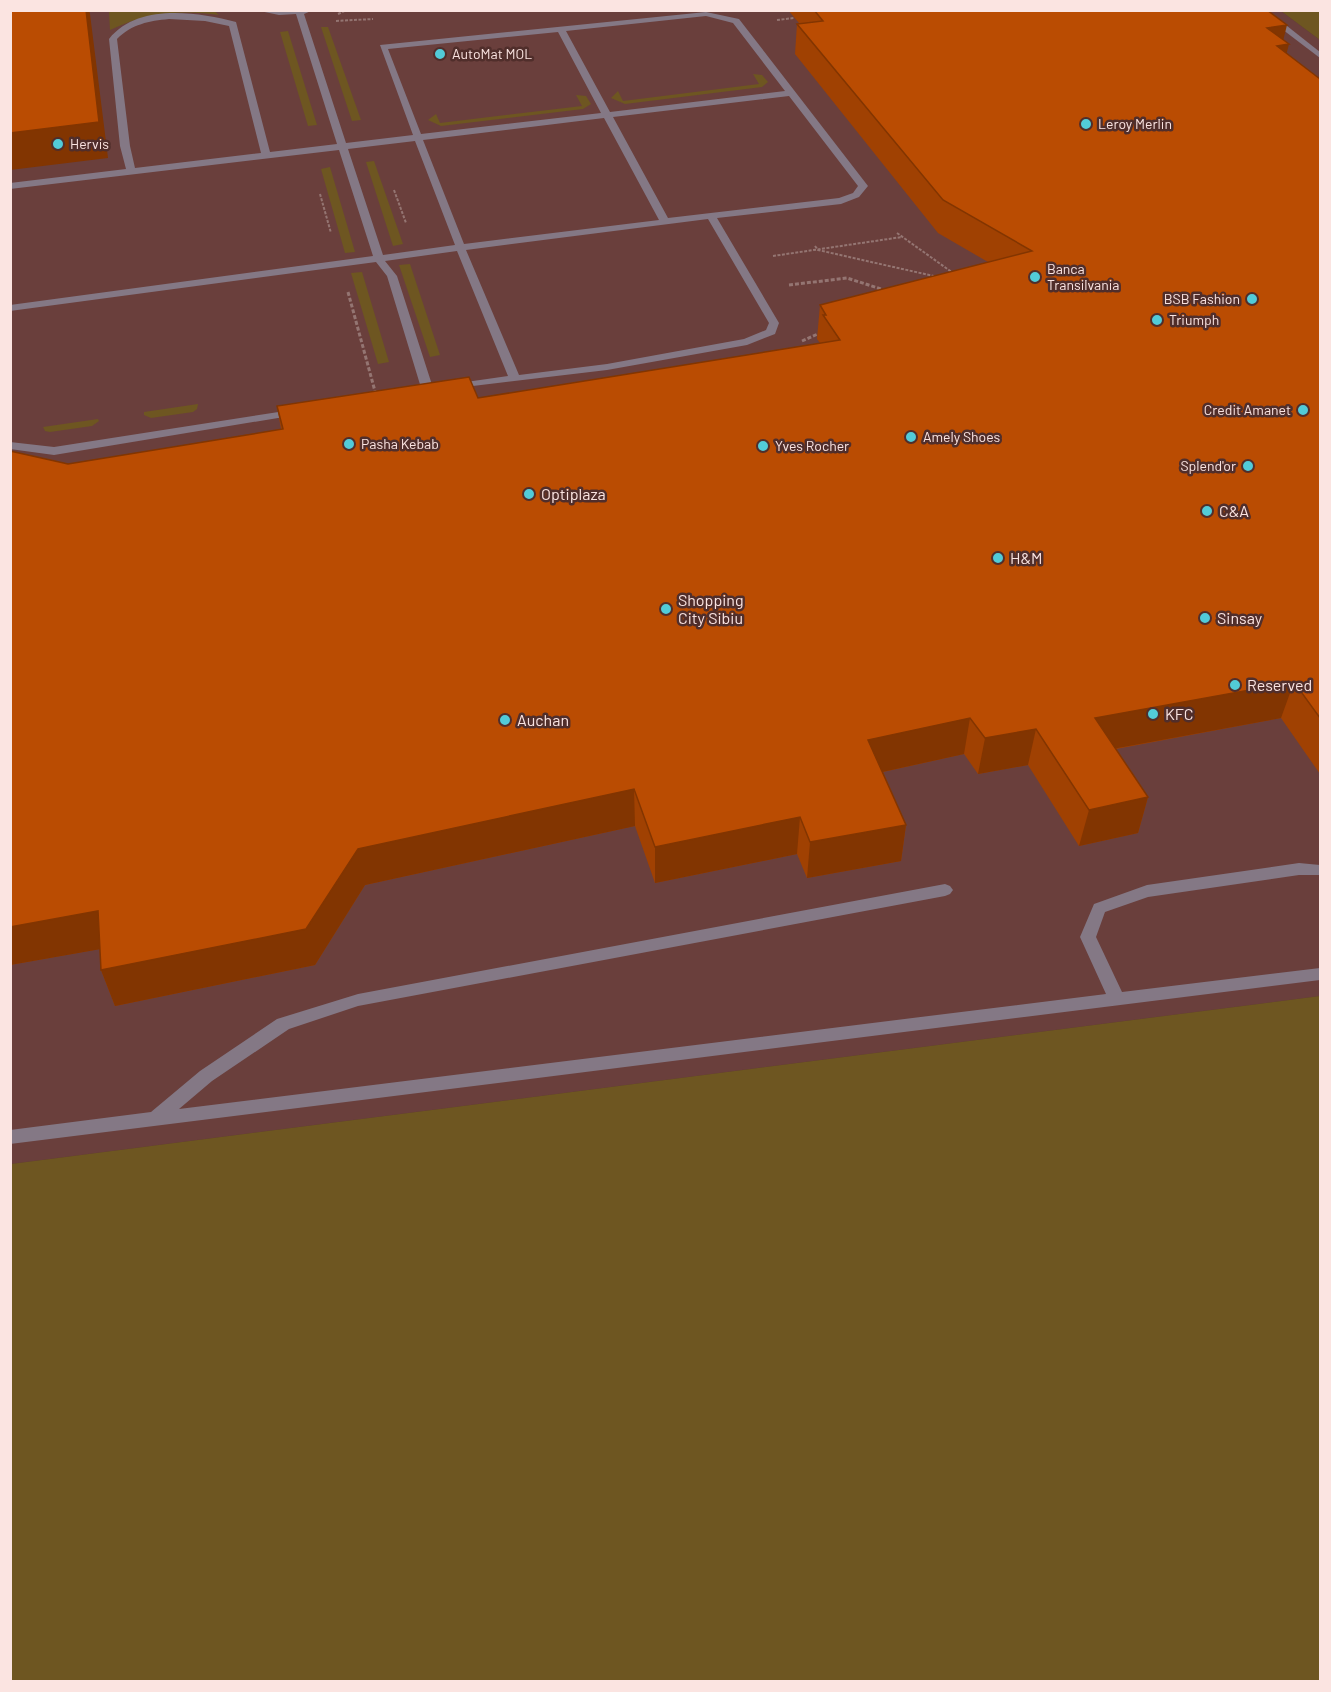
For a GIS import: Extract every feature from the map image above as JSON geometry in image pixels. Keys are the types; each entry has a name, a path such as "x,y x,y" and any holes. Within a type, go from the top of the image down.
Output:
{"lane":[{"path":"259,10 303,11 379,259 392,276 428,391"},
{"path":"1261,10 1320,56"},
{"path":"10,308 379,259 417,255 460,249 711,216 841,201 856,195 863,186 736,21 730,17 706,14 383,47 460,249 515,379"},
{"path":"131,172 125,146 113,39 120,30 133,24 158,18 194,16 233,24 266,155"},
{"path":"561,30 665,222"},
{"path":"10,186 608,117 792,93"},
{"path":"377,399 607,367 747,342 771,332 774,323 711,216"},
{"path":"10,444 54,451 309,411"},
{"path":"1117,1000 1088,938 1099,908 1147,891 1299,869 1320,870"},
{"path":"157,1117 206,1076 283,1024 358,1000 945,890"},
{"path":"10,1137 1320,974"}],"path":[{"path":"347,10 338,14 335,21 363,18 380,21"},
{"path":"378,142 417,255"},
{"path":"308,150 377,399"},
{"path":"897,233 957,276"},
{"path":"818,250 902,237"},
{"path":"815,246 818,250 945,278"},
{"path":"786,285 847,278 885,291"}],"shaded area":[{"path":"213,10 219,15 191,12 163,14 136,20 110,30 109,12"},
{"path":"10,11 1281,11 1320,40 1320,996 11,1164"},
{"path":"1281,11 1320,11 1320,40"},
{"path":"321,27 328,27 361,120 352,121"},
{"path":"288,31 317,125 308,126 280,32"},
{"path":"753,74 762,75 768,82 762,87 625,104 611,98 618,91 623,101 759,84"},
{"path":"576,95 586,96 591,104 583,109 441,126 428,120 436,114 440,123 582,106"},
{"path":"374,161 403,244 393,246 366,162"},
{"path":"330,167 355,252 345,253 321,169"},
{"path":"410,264 440,355 430,357 399,265"},
{"path":"362,272 389,362 378,364 351,273"},
{"path":"198,404 197,409 193,412 151,418 144,415 144,412"},
{"path":"98,419 99,421 92,426 50,432 45,431 43,427"},
{"path":"1320,996 1320,1681 11,1681 11,1164"}],"building":[{"path":"10,10 86,10 99,122 10,133"},
{"name":"Shopping City Sibiu","path":"814,10 1267,10 1287,25 1267,28 1289,44 1277,46 1320,79 1320,718 1294,682 1095,718 1148,797 1089,810 1036,729 985,738 970,718 868,740 906,825 810,842 800,817 655,847 634,789 358,849 306,929 101,970 98,911 10,927 10,451 68,464 283,429 277,406 469,377 478,398 840,340 823,315 826,315 820,305 1032,251 943,200 797,24 823,21"}],"place":[{"name":"AutoMat MOL","path":"440,54"},
{"name":"Leroy Merlin","path":"1086,124"},
{"name":"Hervis","path":"58,144"},
{"name":"Banca Transilvania","path":"1035,277"},
{"name":"BSB Fashion","path":"1252,299"},
{"name":"Triumph","path":"1157,320"},
{"name":"Credit Amanet","path":"1303,410"},
{"name":"Amely Shoes","path":"911,437"},
{"name":"Pasha Kebab","path":"349,444"},
{"name":"Yves Rocher","path":"763,446"},
{"name":"Splend'or","path":"1248,466"},
{"name":"Optiplaza","path":"529,494"},
{"name":"C&A","path":"1207,511"},
{"name":"H&M","path":"998,558"},
{"name":"Shopping City Sibiu","path":"666,609"},
{"name":"Sinsay","path":"1205,618"},
{"name":"Reserved","path":"1235,685"},
{"name":"KFC","path":"1153,714"},
{"name":"Auchan","path":"505,720"}]}
